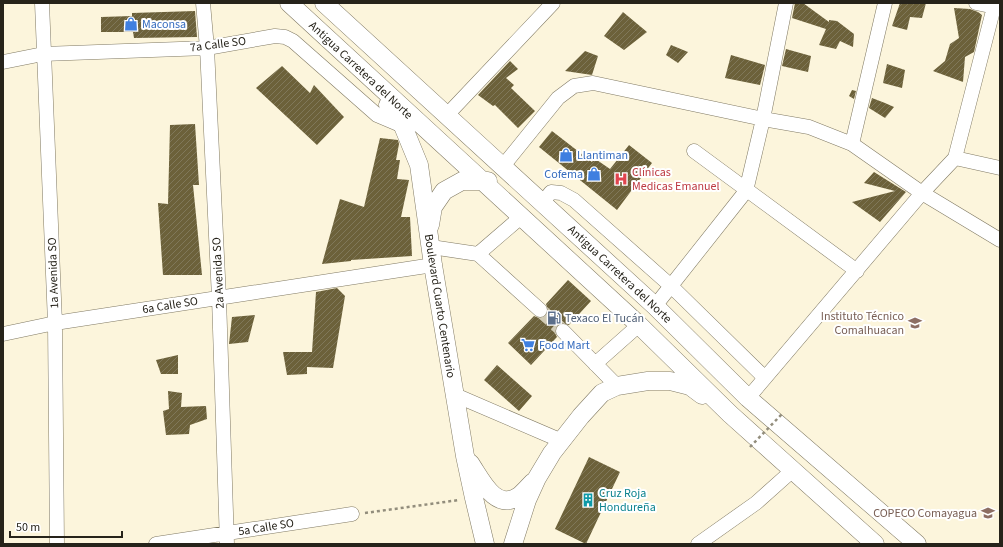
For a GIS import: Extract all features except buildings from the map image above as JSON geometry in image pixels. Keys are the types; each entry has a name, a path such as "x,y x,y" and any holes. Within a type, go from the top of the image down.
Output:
{"main road":[{"name":"Antigua Carretera del Norte","path":"289,3 639,325 730,414 875,544"},
{"name":"Antigua Carretera del Norte","path":"324,3 656,306 748,398 917,544"},
{"name":"Boulevard Cuarto Centenario","path":"370,78 403,126 419,165 433,265 465,456 485,544"},
{"path":"430,239 433,207 444,191 462,181 520,182"},
{"path":"513,544 527,500 537,478 552,453 581,416 602,393 617,386 648,381 670,381 690,386 730,414"},
{"path":"465,456 490,492 495,497 504,500 514,498 519,495 537,478"}],"street":[{"name":"1a Avenida SO","path":"42,3 55,322 57,544"},
{"name":"2a Avenida SO","path":"203,3 207,48 219,298 227,539"},
{"path":"447,115 553,3"},
{"path":"656,306 746,191 763,119 786,3"},
{"path":"852,144 885,3"},
{"path":"748,398 922,193 955,158 996,6 976,3"},
{"name":"7a Calle SO","path":"3,62 43,54 207,48 275,36 285,37 294,41 377,115 403,126"},
{"path":"503,166 558,98 574,86 593,83 763,119 809,127 852,144 922,193 1000,240"},
{"path":"694,151 746,191 857,270"},
{"path":"955,158 1000,168"},
{"path":"543,202 551,192 562,193 574,200 671,286 765,378"},
{"path":"478,254 522,217"},
{"path":"430,239 478,254 540,310"},
{"name":"6a Calle SO","path":"3,334 55,322 433,265"},
{"path":"595,364 639,325"},
{"path":"563,331 617,386"},
{"path":"455,395 562,441"},
{"path":"698,544 756,503 792,470"},
{"name":"5a Calle SO","path":"156,544 227,539 352,514"}],"path":[{"path":"750,447 782,414"},
{"path":"352,514 474,498"}],"tunnel":[{"path":"540,310 563,331"}],"place":[{"name":"Maconsa","path":"131,24"},
{"name":"Llantiman","path":"566,155"},
{"name":"Cofema","path":"594,174"},
{"name":"Clínicas Medicas Emanuel","path":"621,179"},
{"name":"Texaco El Tucán","path":"554,318"},
{"name":"Instituto Técnico Comalhuacan","path":"915,323"},
{"name":"Food Mart","path":"528,345"},
{"name":"Cruz Roja Hondureña","path":"588,500"},
{"name":"COPECO Comayagua","path":"988,513"}]}
